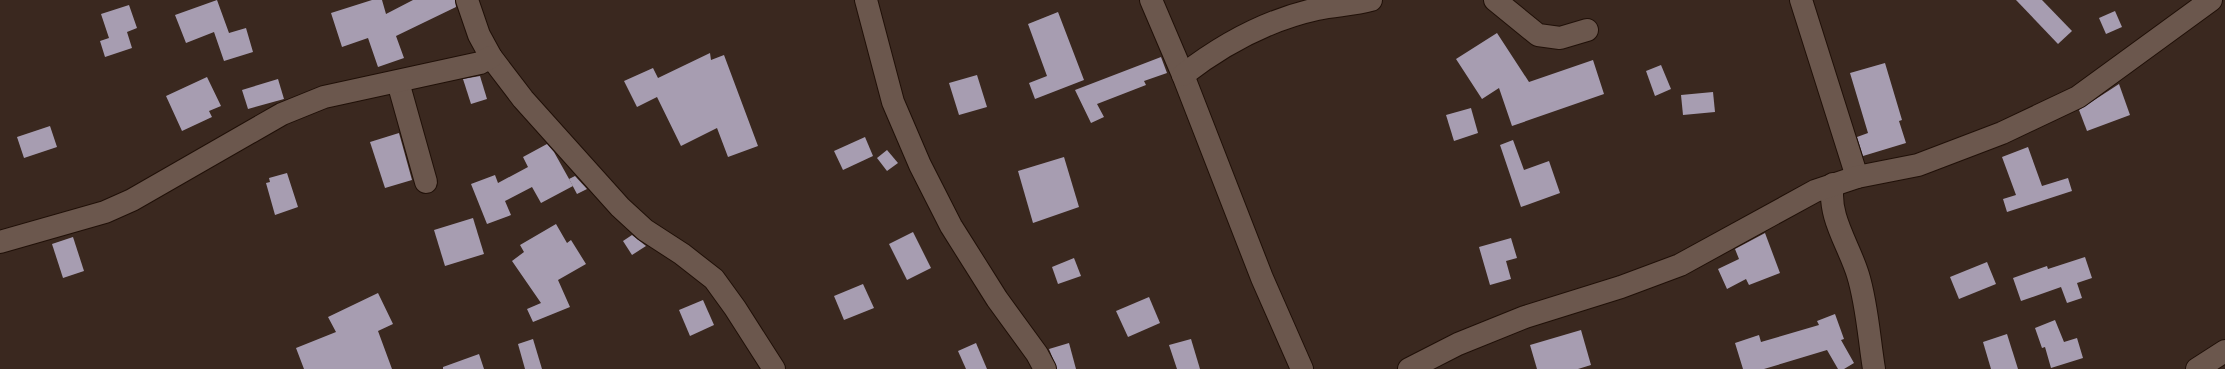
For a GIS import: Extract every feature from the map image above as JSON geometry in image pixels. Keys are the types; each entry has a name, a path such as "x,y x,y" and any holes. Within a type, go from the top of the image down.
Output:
{"street":[{"path":"467,0 479,35 491,57 523,99 620,207 645,230 682,254 714,279 735,308 774,369"},
{"path":"866,0 893,102 920,165 951,226 998,299 1037,354 1045,369"},
{"path":"1151,0 1183,75 1262,278 1302,369"},
{"path":"1183,75 1212,52 1260,27 1318,9 1372,0"},
{"path":"1495,0 1538,35 1560,38 1587,30"},
{"path":"1801,0 1857,177"},
{"path":"1409,369 1458,344 1525,317 1621,287 1680,265 1769,215 1833,184 1857,177 1918,165 2002,133 2078,97 2211,0"},
{"path":"0,242 105,212 132,200 282,114 324,97 480,63 491,57"},
{"path":"398,82 426,182"},
{"path":"1833,184 1831,196 1834,213 1858,275 1874,369"},
{"path":"2197,369 2225,351"}],"building":[{"path":"217,0 229,33 246,28 253,52 224,61 214,32 186,43 175,15"},
{"path":"372,0 382,0 386,14 413,0 455,0 456,7 396,36 404,58 378,67 368,38 342,47 331,13"},
{"path":"2016,0 2042,0 2072,31 2058,44"},
{"path":"129,5 137,28 127,32 132,48 105,57 100,41 109,38 101,14"},
{"path":"2115,11 2122,27 2106,34 2099,18"},
{"path":"1058,12 1084,80 1035,99 1029,83 1047,76 1028,24"},
{"path":"1497,33 1529,82 1593,60 1604,94 1512,126 1499,88 1482,99 1456,59"},
{"path":"710,53 711,60 724,55 758,146 728,157 717,128 681,146 657,97 637,107 624,81 653,68 658,78"},
{"path":"1161,57 1167,73 1144,81 1146,85 1097,104 1104,117 1091,123 1075,90"},
{"path":"1885,63 1902,120 1899,121 1906,143 1863,156 1857,137 1868,133 1850,73"},
{"path":"1661,65 1671,89 1655,96 1646,71"},
{"path":"977,75 987,107 959,115 949,83"},
{"path":"480,76 487,99 471,104 463,79"},
{"path":"207,77 221,106 209,111 212,117 182,131 166,96"},
{"path":"278,79 284,99 248,109 242,90"},
{"path":"2119,84 2130,115 2087,131 2079,110"},
{"path":"1713,92 1715,112 1683,115 1681,95"},
{"path":"1471,108 1478,133 1454,141 1446,115"},
{"path":"50,126 57,147 24,158 17,137"},
{"path":"399,133 412,180 385,188 370,142"},
{"path":"865,137 873,156 843,170 834,151"},
{"path":"1513,140 1524,170 1549,161 1560,193 1521,207 1500,145"},
{"path":"547,144 554,152 573,186 541,203 532,187 505,201 511,215 487,224 471,184 495,175 498,183 528,167 523,157"},
{"path":"2028,147 2042,186 2068,178 2072,191 2007,212 2003,199 2016,195 2002,157"},
{"path":"887,150 898,163 887,171 877,158"},
{"path":"1064,157 1079,207 1033,223 1018,171"},
{"path":"287,173 298,207 275,215 266,183 270,182 269,178"},
{"path":"575,176 587,189 577,194 569,179"},
{"path":"473,218 484,254 445,266 434,230"},
{"path":"556,224 567,243 571,240 586,264 558,280 570,307 533,322 527,309 541,303 512,261 524,252 520,245"},
{"path":"913,232 931,268 907,280 889,244"},
{"path":"1765,233 1780,273 1749,285 1746,279 1727,289 1718,269 1739,259 1735,249"},
{"path":"632,235 646,246 632,255 623,241"},
{"path":"73,237 84,271 63,278 52,244"},
{"path":"1511,238 1517,258 1506,261 1511,279 1490,285 1479,247"},
{"path":"2085,257 2092,278 2077,283 2082,298 2067,303 2061,287 2021,301 2013,278 2047,266 2048,269"},
{"path":"1074,258 1081,276 1058,284 1052,267"},
{"path":"1987,262 1996,284 1959,299 1950,277"},
{"path":"863,284 874,308 844,320 834,296"},
{"path":"378,293 393,324 378,331 392,369 304,369 296,348 336,332 328,317"},
{"path":"1149,297 1160,323 1128,337 1116,311"},
{"path":"703,300 714,325 690,336 679,310"},
{"path":"1835,314 1844,339 1841,340 1854,363 1844,369 1838,369 1827,350 1764,369 1743,369 1735,343 1759,335 1761,342 1819,325 1817,321"},
{"path":"2055,320 2064,342 2077,338 2083,358 2051,368 2045,347 2042,348 2035,328"},
{"path":"1581,330 1591,365 1578,369 1537,369 1530,345"},
{"path":"2007,334 2018,369 1991,369 1983,342"},
{"path":"533,339 542,369 525,369 518,344"},
{"path":"1191,339 1200,369 1177,369 1169,345"},
{"path":"976,343 987,369 966,369 958,351"},
{"path":"1069,343 1076,369 1057,369 1049,349"},
{"path":"479,354 484,369 443,369 443,367"}]}
